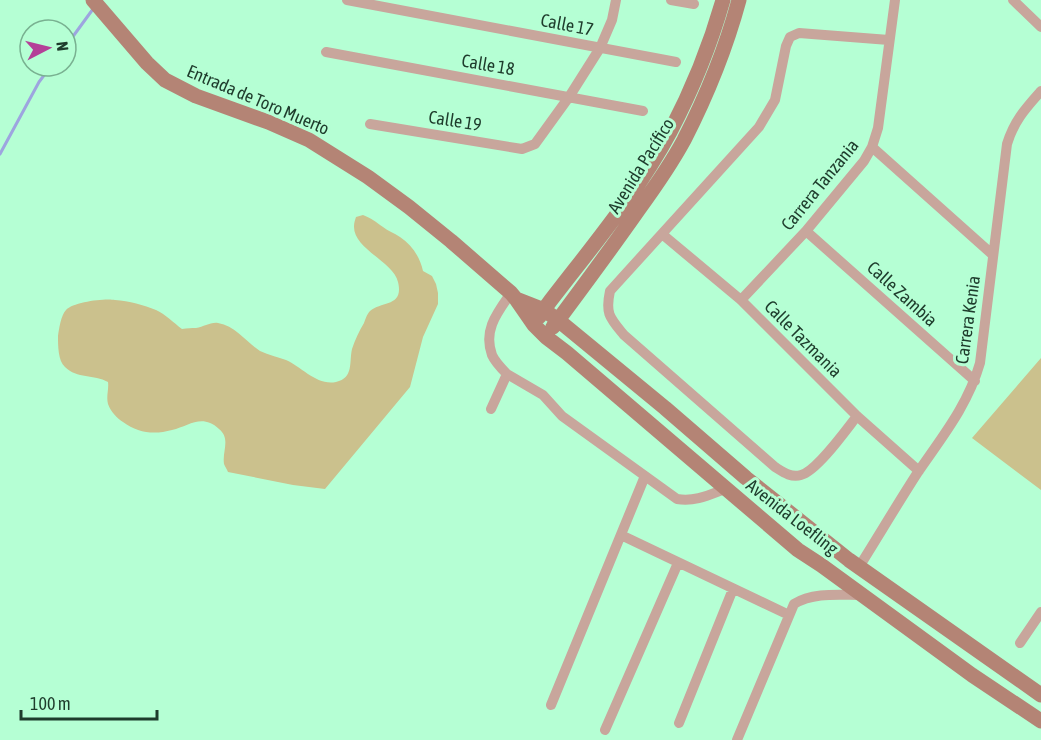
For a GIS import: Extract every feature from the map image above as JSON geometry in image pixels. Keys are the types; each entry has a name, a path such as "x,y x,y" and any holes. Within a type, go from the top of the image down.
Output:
{"street":[{"name":"Entrada de Toro Muerto","path":"93,0 147,63 165,80 196,96 268,122 322,148 368,177 410,207 514,296 534,325"},
{"name":"Calle 17","path":"347,0 676,62"},
{"path":"569,97 600,48 612,20 616,0"},
{"path":"671,0 694,4"},
{"name":"Avenida Pacífico","path":"534,325 613,219 669,133 694,81 723,0"},
{"name":"Avenida Pacífico","path":"546,337 626,228 683,141 709,88 730,32 739,0"},
{"name":"Carrera Tanzania","path":"741,300 806,231 873,147 878,128 895,0"},
{"path":"1013,0 1041,27"},
{"path":"857,416 811,471 800,476 786,474 624,335 612,320 606,306 610,291 759,127 775,100 786,46 790,37 799,33 889,40"},
{"name":"Calle 18","path":"326,52 644,111"},
{"name":"Carrera Kenia","path":"859,567 919,471 952,424 975,381 980,363 1007,144 1012,128 1022,111 1041,91"},
{"name":"Calle 19","path":"370,124 522,149 535,144 569,97"},
{"path":"873,147 993,255"},
{"name":"Calle Zambia","path":"806,231 975,381"},
{"name":"Calle Tazmania","path":"662,234 741,300 857,416 919,471"},
{"name":"Entrada de Toro Muerto","path":"514,296 544,310"},
{"path":"514,296 498,312 489,330 493,356 507,374 543,395 562,416 677,499 688,501 699,499 725,489"},
{"name":"Avenida Loefling","path":"544,310 665,408 746,478 859,567 1041,695"},
{"name":"Avenida Loefling","path":"534,325 798,550 972,675 1041,721"},
{"path":"491,409 507,374"},
{"path":"552,705 645,476"},
{"path":"621,536 789,615"},
{"path":"605,730 678,562"},
{"path":"679,723 733,589"},
{"path":"737,740 794,604 803,599 822,596 861,595"},
{"path":"1020,644 1041,612"}],"shaded area":[{"path":"363,215 400,237 412,248 423,271 432,276 436,284 438,304 423,337 410,387 325,489 228,472 224,464 225,437 213,424 207,422 196,422 159,432 134,429 111,410 107,401 108,382 70,371 61,361 58,336 64,312 82,303 110,300 131,302 156,310 182,329 215,323 224,325 236,331 260,351 292,363 316,379 329,382 342,380 350,369 352,349 368,314 375,308 395,300 399,290 395,275 366,249 355,234 356,217"},
{"path":"1041,358 1041,490 972,438"}],"waterway":[{"path":"78,30 93,9"},
{"path":"0,154 42,78"}]}
